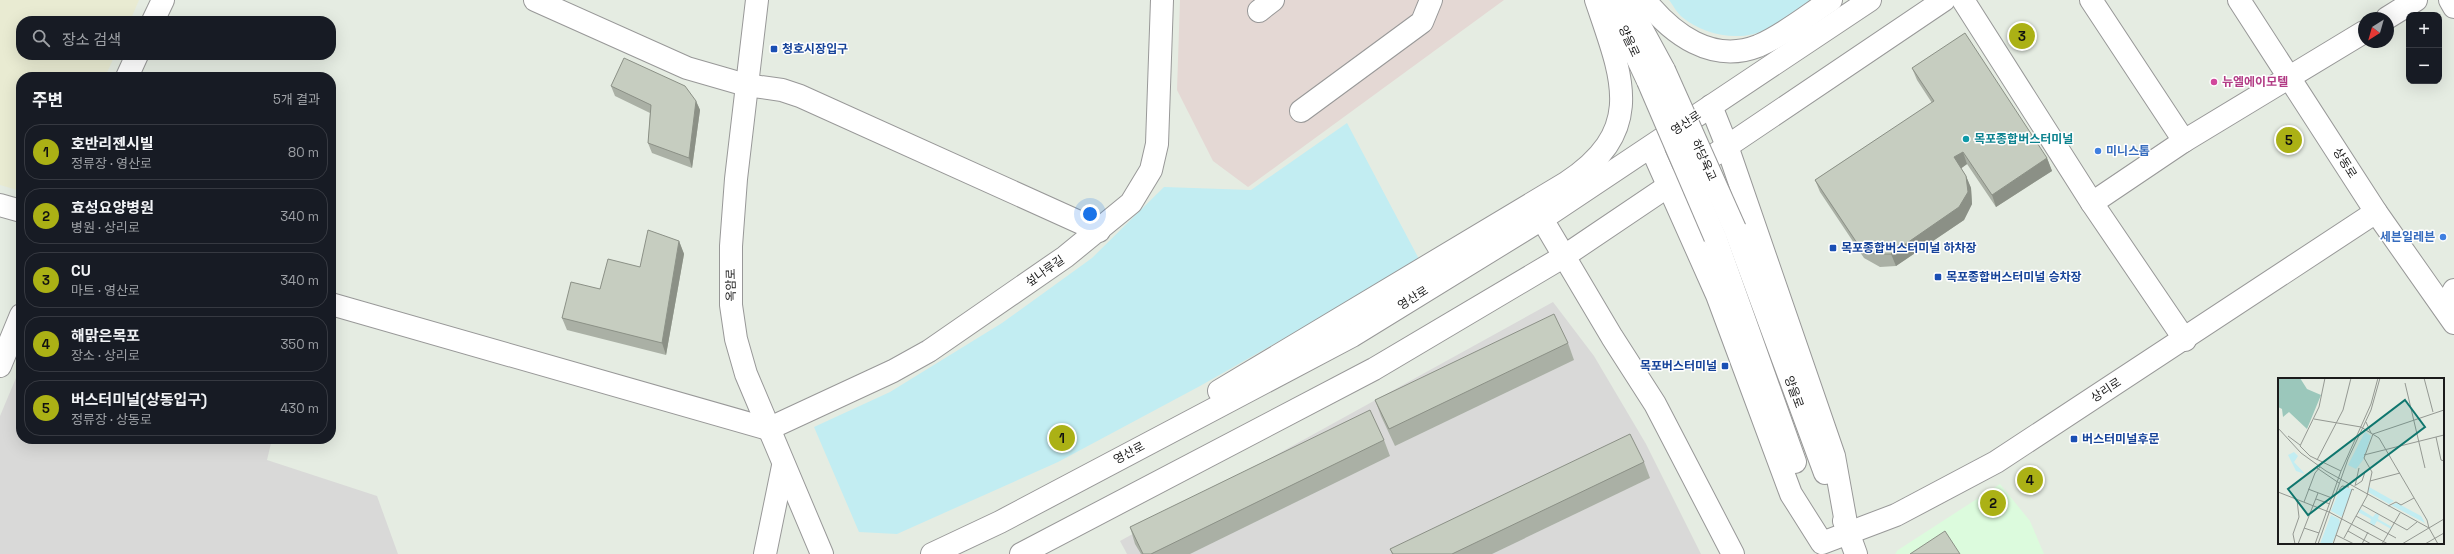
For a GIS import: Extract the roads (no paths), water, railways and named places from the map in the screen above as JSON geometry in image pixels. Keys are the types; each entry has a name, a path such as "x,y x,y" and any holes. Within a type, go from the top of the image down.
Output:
{"street":[{"path":"155,16 163,0"},
{"path":"535,0 686,68 746,85 782,90 800,96 1100,231"},
{"name":"옥암로","path":"757,0 746,85 730,246 730,305 736,339 746,374 783,466 822,554"},
{"name":"섶나루길","path":"768,429 893,371 929,351 1100,231 1132,204 1150,170 1157,144 1162,0"},
{"path":"1301,111 1422,22 1431,0"},
{"path":"1000,522 1566,183 1593,164 1604,150 1619,121 1622,93 1616,59 1596,0"},
{"name":"양을로","path":"1610,0 1656,76"},
{"name":"양을로","path":"1626,0 1656,76"},
{"path":"1645,0 1658,17 1681,36 1696,44 1726,50 1757,46 1770,40 1831,0"},
{"name":"영산로","path":"932,554 1000,522 1352,336 1542,219 1870,0"},
{"path":"1021,554 1374,369 1563,257 1944,0"},
{"path":"1963,0 2092,203 2185,340"},
{"path":"2091,0 2184,141"},
{"name":"상동로","path":"2240,0 2376,212 2451,307"},
{"path":"2394,14 2416,0"},
{"path":"2450,0 2454,7"},
{"path":"2092,203 2184,141 2291,78 2358,36"},
{"path":"129,72 135,60"},
{"name":"하당육교","path":"1656,76 1725,233"},
{"path":"1711,106 1728,146 1834,456 1852,544"},
{"path":"1651,147 1717,295 1791,494 1824,548"},
{"path":"0,205 16,210"},
{"name":"상리로","path":"1824,548 1852,544 1911,508 1996,462 2185,340 2376,212"},
{"path":"1542,219 1563,257 1655,404 1733,554"},
{"name":"양을로","path":"1725,233 1794,393 1852,544"},
{"name":"양을로","path":"1725,233 1776,405 1824,548"},
{"path":"336,305 768,429"},
{"path":"0,366 16,327"},
{"path":"766,554 783,466"}],"place":[{"name":"CU","path":"2022,36"},
{"name":"청호시장입구","path":"774,49"},
{"name":"뉴엘에이모텔","path":"2214,82"},
{"name":"목포종합버스터미널","path":"1966,139"},
{"name":"버스터미널(상동입구)","path":"2289,140"},
{"name":"미니스톱","path":"2098,151"},
{"name":"세븐일레븐","path":"2443,237"},
{"name":"목포종합버스터미널 하차장","path":"1833,248"},
{"name":"목포종합버스터미널 승차장","path":"1938,277"},
{"name":"목포버스터미널","path":"1725,366"},
{"name":"호반리젠시빌","path":"1062,438"},
{"name":"버스터미널후문","path":"2074,439"},
{"name":"해맑은목포","path":"2030,480"},
{"name":"효성요양병원","path":"1993,503"}]}
